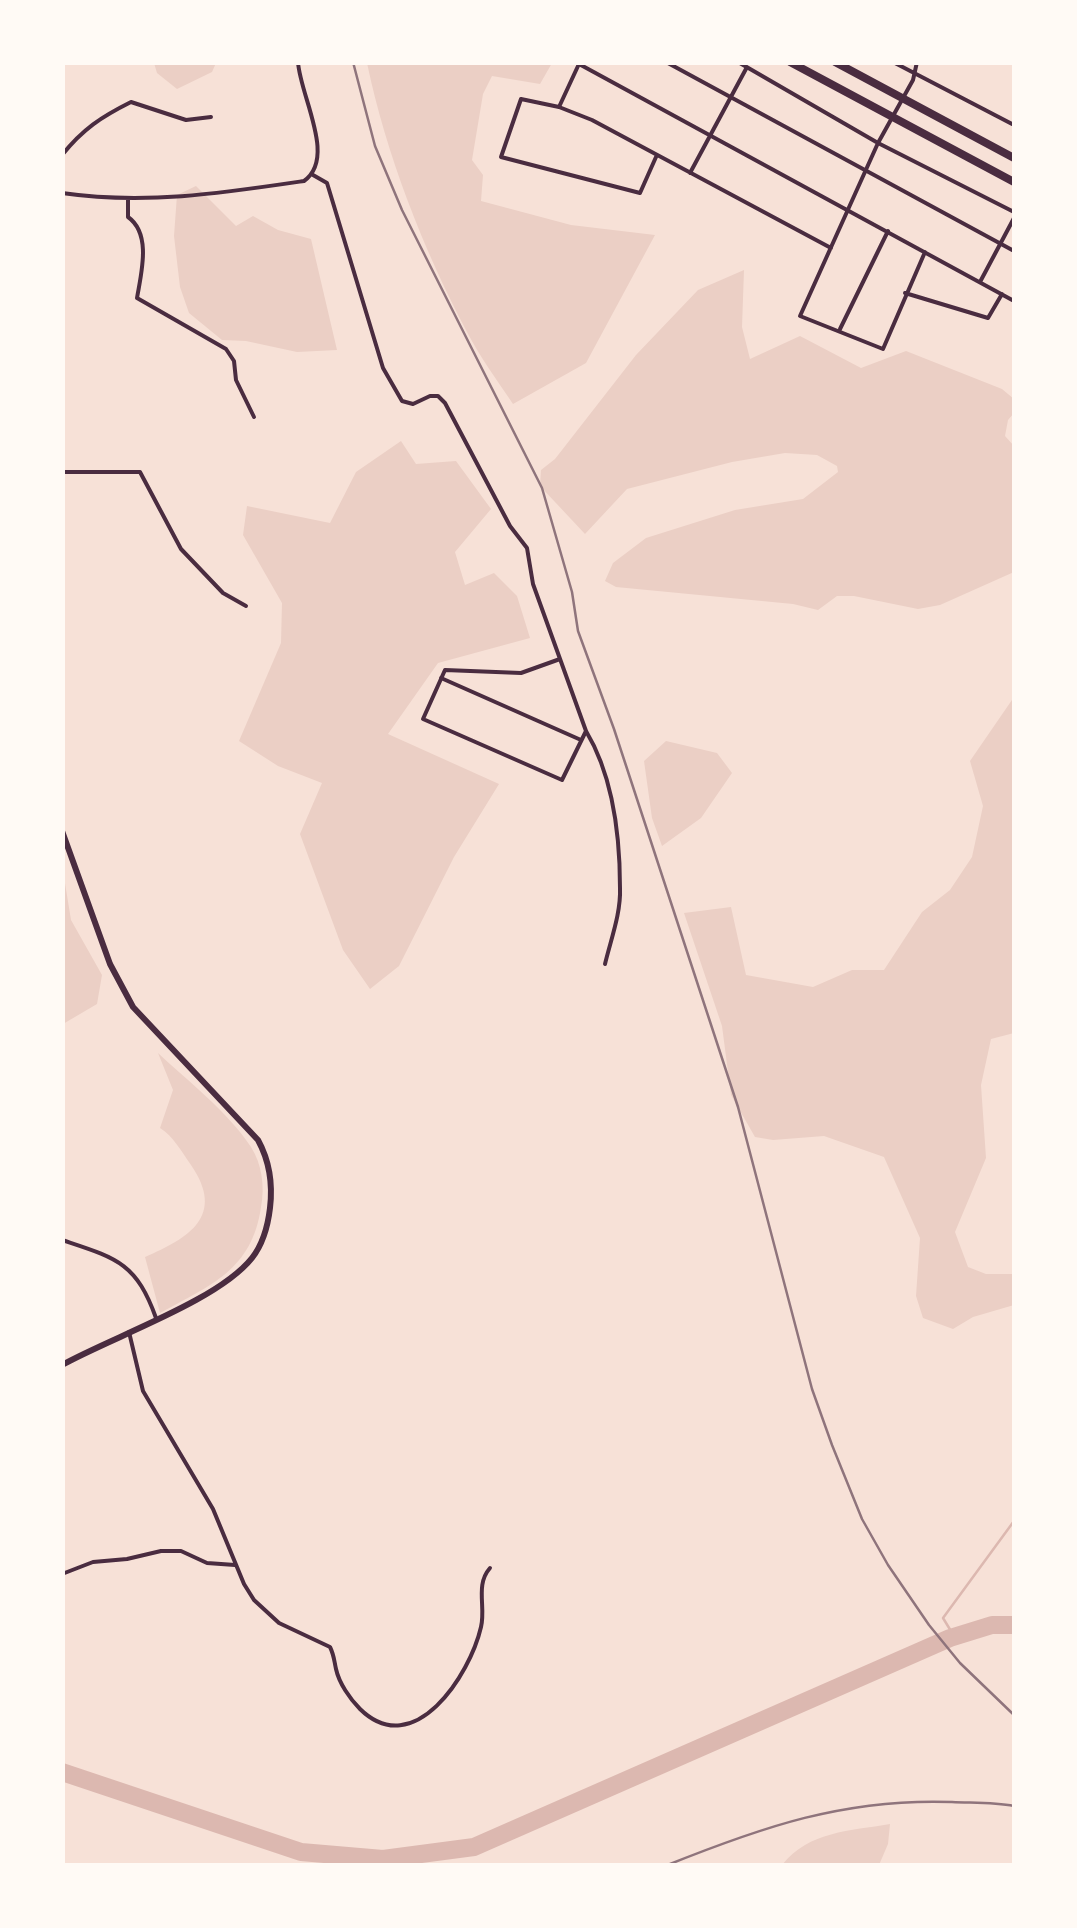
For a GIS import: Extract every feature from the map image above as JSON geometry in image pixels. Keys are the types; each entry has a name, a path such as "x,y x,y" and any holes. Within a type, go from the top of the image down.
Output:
{"highway":[{"path":"790,62 1014,182"},
{"path":"834,62 1014,158"}],"main road":[{"path":"62,831 110,964 126,997 151,1030 244,1122 258,1140 270,1171 267,1228 254,1257 221,1284 62,1365"}],"street":[{"path":"62,193 128,200 205,195 304,181 318,167 319,148 298,62"},
{"path":"666,62 1014,252"},
{"path":"738,62 1014,215 980,282"},
{"path":"893,62 914,77 1014,125"},
{"path":"917,62 914,77 878,143 800,316 883,349 925,252"},
{"path":"560,107 580,63 1014,301"},
{"path":"690,173 747,67"},
{"path":"656,157 640,193 500,158 521,98 560,107 592,120 831,248"},
{"path":"62,155 94,120 131,102 186,120 211,118"},
{"path":"312,175 326,184 384,368 402,401 413,404 438,396 445,404 510,526 528,548 533,584 609,782 620,890 605,964"},
{"path":"128,200 128,217 136,223 142,242 138,298 226,349 254,416"},
{"path":"840,329 888,231"},
{"path":"905,294 988,318 1002,294"},
{"path":"62,472 140,472 181,550 223,593 246,606"},
{"path":"560,658 520,673 445,670 422,718 562,780 586,730"},
{"path":"441,678 582,740"},
{"path":"62,1240 104,1253 136,1275 146,1288 157,1319"},
{"path":"129,1332 143,1391 213,1509 234,1565 254,1600 295,1632 330,1647 342,1684 360,1709 394,1726 406,1725 428,1714 447,1696 482,1626 482,1582 490,1568"},
{"path":"62,1574 93,1562 128,1560 161,1550 181,1551 207,1563 234,1565"}],"shaded area":[{"path":"154,62 216,63 212,72 177,89 157,73"},
{"path":"367,63 552,63 540,84 492,76 483,94 472,160 483,175 481,201 571,225 655,235 586,363 513,404 467,332 435,268 395,166"},
{"path":"196,186 236,226 253,216 278,230 311,239 337,350 297,352 222,340 189,313 180,287 174,236 177,195"},
{"path":"744,270 742,327 750,359 800,336 861,368 906,351 1002,389 1014,399 1014,413 1008,420 1005,436 1014,446 1014,572 940,605 918,609 837,596 818,610 793,604 616,587 605,581 613,563 646,538 735,510 803,499 838,472 837,466 817,455 785,453 732,462 627,489 585,534 540,486 541,470 555,459 636,355 698,290"},
{"path":"401,441 416,464 456,461 491,509 455,552 465,585 494,573 517,596 530,638 438,663 388,734 499,784 454,857 399,966 370,989 343,950 300,834 322,783 278,766 239,741 281,643 282,603 243,535 247,506 330,523 356,472"},
{"path":"1014,697 1014,1033 991,1039 981,1085 986,1158 955,1232 968,1267 986,1274 1014,1274 1014,1305 973,1317 953,1329 923,1318 916,1296 920,1238 884,1157 824,1136 773,1140 755,1137 731,1095 722,1026 684,913 731,907 746,975 813,987 852,970 884,970 922,912 950,890 972,857 983,806 970,761"},
{"path":"666,741 717,753 732,773 701,818 662,846 652,818 644,761"},
{"path":"63,871 71,920 102,975 97,1004 63,1024"},
{"path":"158,1053 242,1134 258,1161 263,1192 256,1228 239,1261 212,1284 160,1313 145,1257 188,1233 198,1223 205,1198 191,1165 160,1128 173,1090"},
{"path":"890,1824 888,1844 879,1865 782,1865 817,1839"}],"waterway":[{"path":"954,1636 943,1618 1014,1521"},
{"path":"62,1772 301,1852 383,1859 474,1847 950,1638 992,1625 1014,1625"}],"railway":[{"path":"353,62 375,146 402,210 542,488 572,592 578,631 738,1107 812,1389 832,1445 862,1519 888,1565 960,1663 1014,1715"},
{"path":"665,1866 770,1828 840,1810 913,1802 1014,1806"}]}
